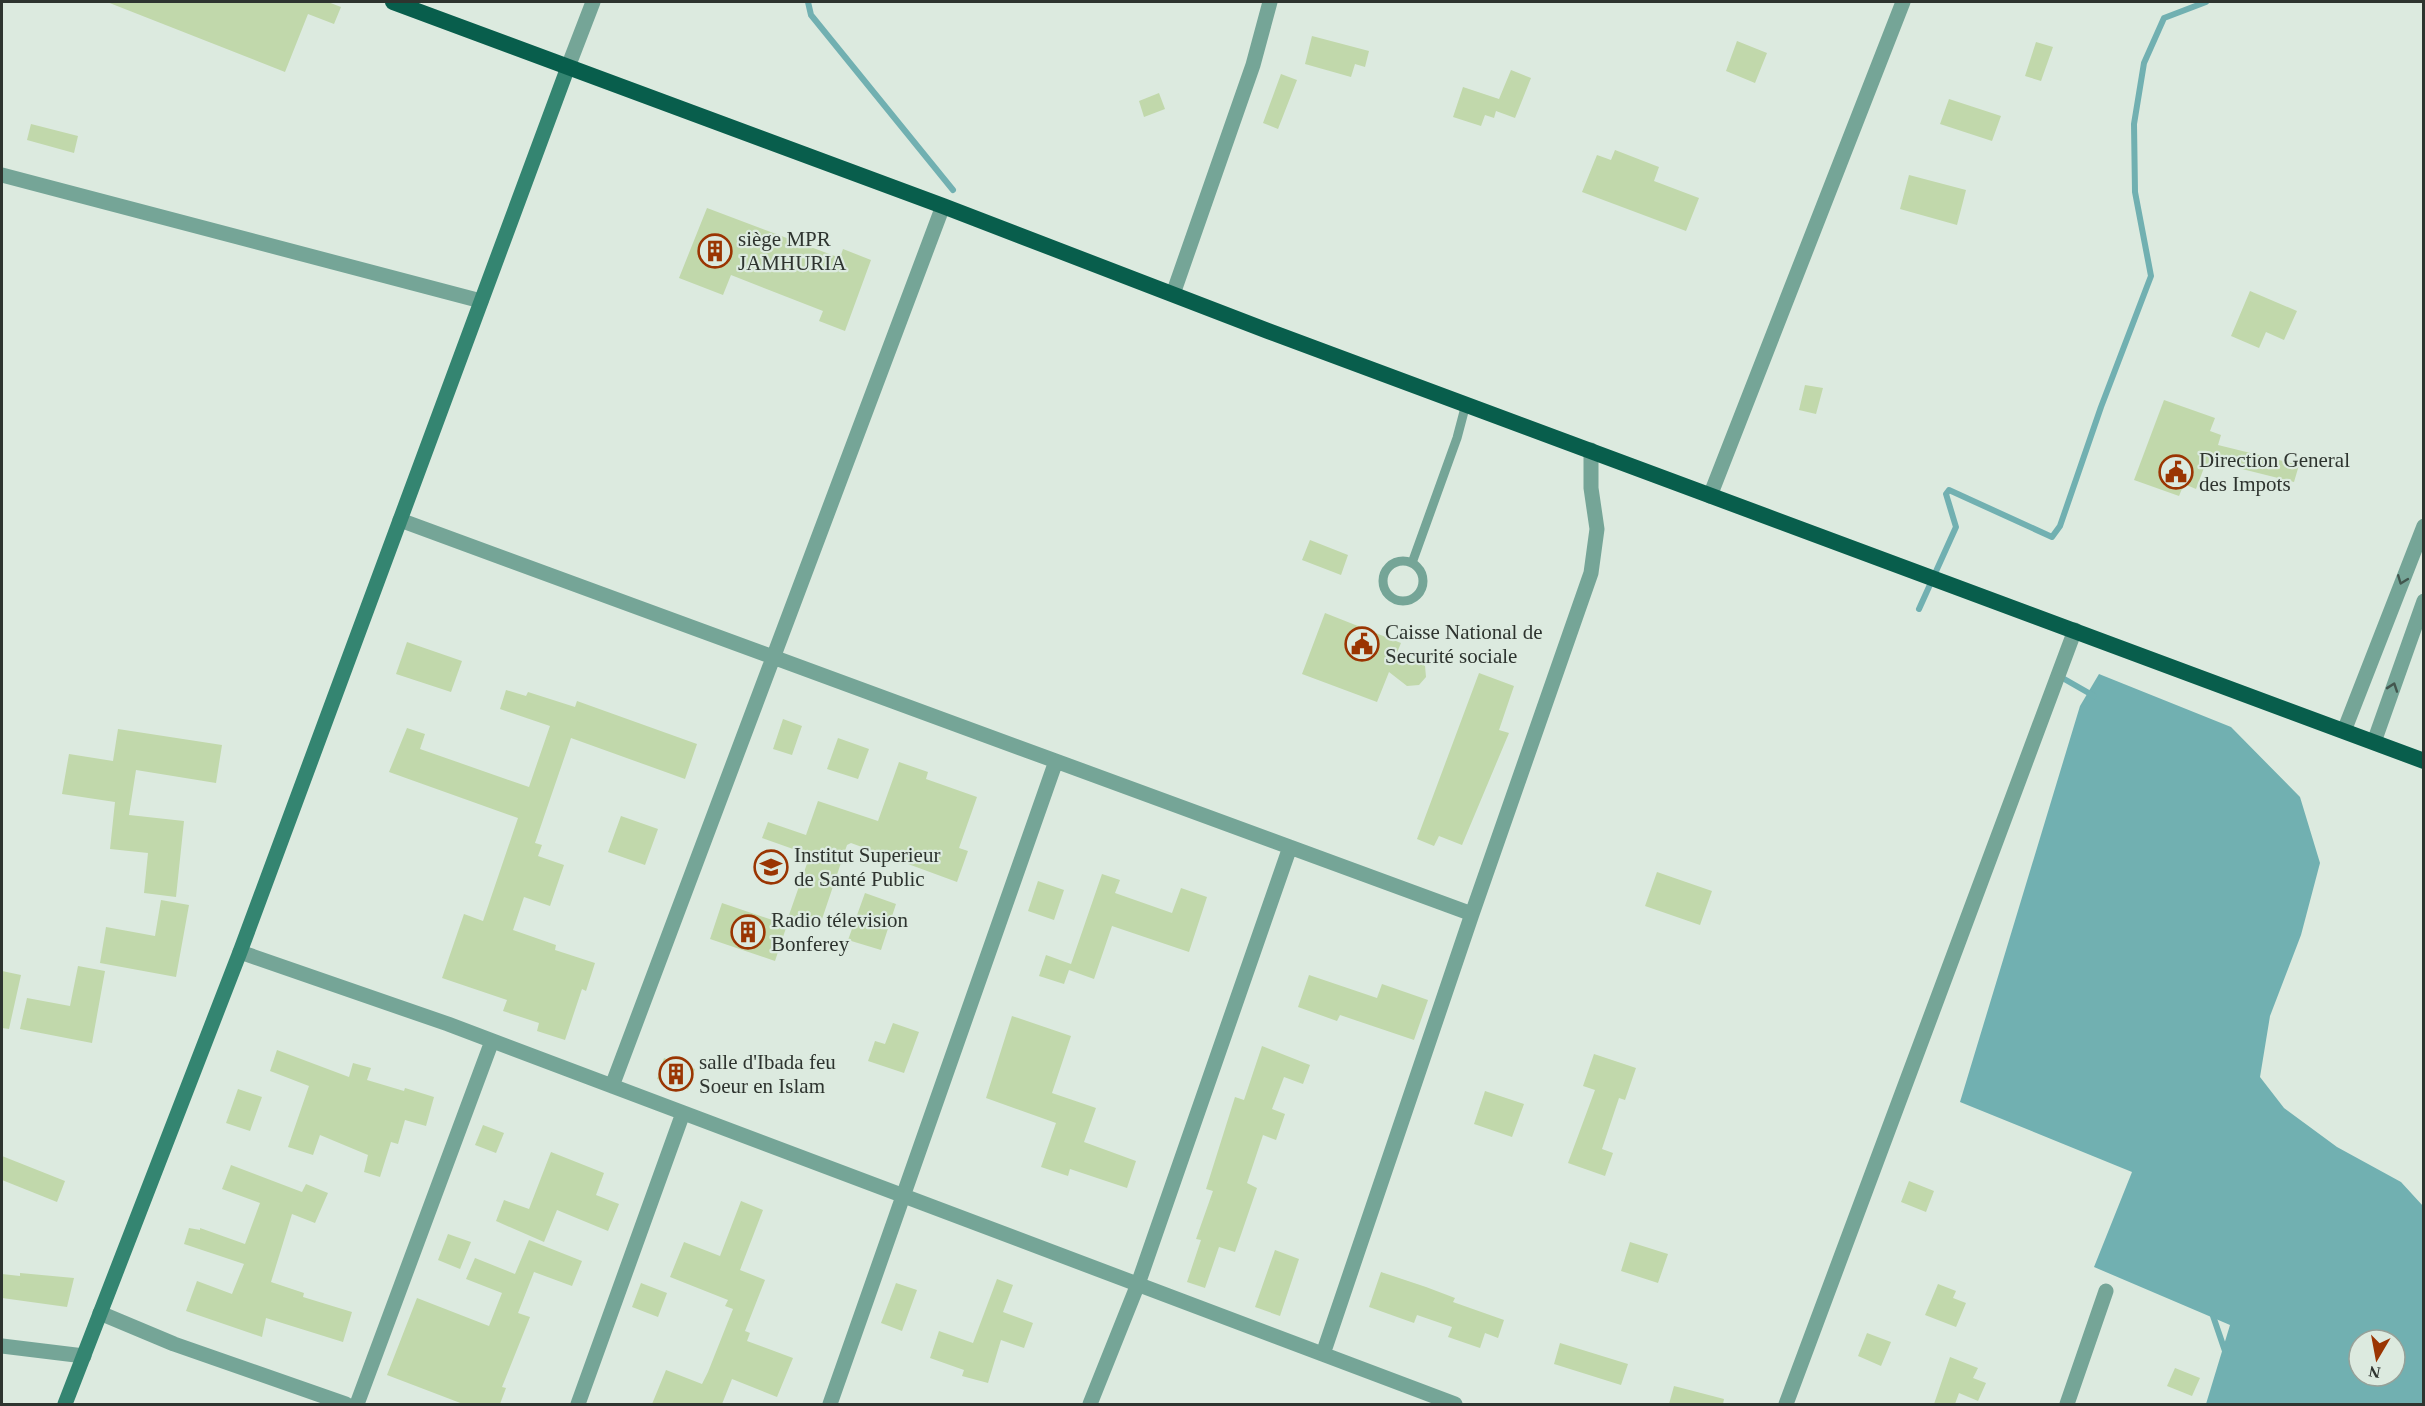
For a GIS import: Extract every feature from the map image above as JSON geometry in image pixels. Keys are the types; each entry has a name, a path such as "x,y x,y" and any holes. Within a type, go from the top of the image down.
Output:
{"highway":[{"path":"393,2 2424,761"}],"main road":[{"path":"65,1404 240,952 568,66"}],"street":[{"path":"568,66 593,2"},
{"path":"1173,294 1253,65 1270,2"},
{"path":"1710,496 1903,2"},
{"path":"2,175 480,301"},
{"path":"612,1086 943,206"},
{"path":"1323,1354 1472,914 1591,573 1597,529 1592,488 1591,450"},
{"path":"400,520 1472,914"},
{"path":"2344,731 2424,526"},
{"path":"2374,742 2424,601"},
{"path":"1786,1404 2075,630"},
{"path":"830,1404 1056,761"},
{"path":"1090,1404 1138,1284 1290,847"},
{"path":"240,952 492,1041 1455,1404"},
{"path":"357,1404 492,1041"},
{"path":"578,1404 683,1113"},
{"path":"2067,1404 2106,1291"},
{"path":"99,1313 174,1344 346,1404"},
{"path":"2,1346 84,1356"}],"lane":[{"path":"1412,563 1457,438 1466,404"},
{"path":"1401,561 1412,563 1420,571 1423,582 1419,592 1410,599 1399,600 1389,595 1383,586 1383,574 1390,565 1401,561"}],"water":[{"path":"2099,674 2231,727 2300,797 2320,863 2301,935 2270,1016 2260,1077 2284,1108 2337,1147 2401,1182 2423,1206 2423,1404 2206,1404 2230,1325 2094,1267 2132,1172 1960,1102 2080,706"}],"building":[{"path":"107,2 328,2 341,7 334,24 308,14 285,72"},
{"path":"1312,36 1369,51 1365,67 1355,64 1351,77 1305,64"},
{"path":"1737,41 1767,53 1755,83 1726,71"},
{"path":"2036,42 2053,47 2041,81 2025,76"},
{"path":"1511,70 1531,78 1515,118 1496,111 1494,118 1485,115 1481,126 1453,117 1463,87 1499,99"},
{"path":"1281,74 1297,80 1278,129 1263,123"},
{"path":"1159,93 1165,109 1144,117 1139,101"},
{"path":"1949,99 2001,116 1992,141 1940,124"},
{"path":"31,124 78,136 74,153 27,140"},
{"path":"1615,150 1659,167 1654,181 1699,198 1686,231 1582,192 1597,155 1611,160"},
{"path":"1909,175 1966,190 1957,225 1900,209"},
{"path":"707,208 840,258 843,249 871,260 845,331 819,321 823,311 731,275 723,295 679,278"},
{"path":"2250,291 2297,311 2284,340 2266,332 2259,348 2231,336"},
{"path":"1805,385 1823,388 1816,414 1799,410"},
{"path":"2164,400 2215,418 2210,431 2221,435 2218,445 2299,465 2294,482 2214,462 2212,467 2205,465 2196,489 2184,484 2179,496 2134,480"},
{"path":"1310,540 1348,555 1341,575 1302,560"},
{"path":"1325,613 1401,643 1394,660 1416,659 1425,666 1426,677 1419,685 1407,686 1389,672 1377,702 1302,674"},
{"path":"407,642 462,661 451,692 396,674"},
{"path":"1479,673 1514,686 1499,730 1509,733 1462,845 1439,836 1434,846 1417,839"},
{"path":"506,690 526,696 528,692 575,707 577,701 697,744 685,779 571,738 535,843 542,845 538,856 564,865 550,906 524,897 513,930 556,945 555,950 595,963 586,991 582,989 565,1040 537,1031 539,1023 503,1011 507,1000 442,978 464,914 483,921 518,818 389,772 407,728 425,734 420,749 529,787 550,726 500,709"},
{"path":"783,719 802,726 792,755 773,749"},
{"path":"118,729 222,745 216,783 136,770 129,815 184,821 176,897 144,893 148,853 110,849 115,802 62,794 69,754 113,761"},
{"path":"838,738 869,749 858,779 827,769"},
{"path":"899,762 928,772 926,779 977,797 959,848 968,851 957,882 851,843 847,845 820,925 789,915 810,855 762,838 768,822 806,835 818,801 878,821"},
{"path":"621,816 658,829 645,865 608,852"},
{"path":"1657,872 1712,891 1700,925 1645,906"},
{"path":"1102,874 1120,880 1115,893 1172,913 1181,888 1207,897 1189,952 1112,926 1094,979 1069,970 1064,984 1039,976 1046,955 1071,964"},
{"path":"1038,881 1064,890 1054,920 1028,911"},
{"path":"865,893 896,904 881,950 848,940"},
{"path":"161,900 189,905 176,977 100,963 106,927 155,936"},
{"name":"Radio télevision Bonferey","path":"722,903 787,925 775,961 710,939"},
{"path":"78,966 105,971 92,1043 20,1029 27,998 70,1006"},
{"path":"2,971 21,975 9,1029 2,1028"},
{"path":"1309,975 1377,998 1382,984 1428,1000 1414,1040 1340,1015 1337,1021 1298,1007"},
{"path":"1012,1016 1071,1036 1052,1093 1096,1108 1084,1142 1136,1161 1127,1188 1070,1169 1068,1176 1041,1167 1056,1123 986,1098"},
{"path":"893,1023 919,1032 904,1073 868,1061 875,1041 885,1044"},
{"path":"1262,1046 1310,1065 1303,1084 1284,1077 1272,1109 1285,1114 1276,1140 1263,1135 1247,1183 1257,1188 1235,1252 1219,1247 1205,1288 1187,1282 1201,1240 1196,1239 1213,1191 1206,1189 1235,1097 1244,1100"},
{"path":"277,1050 349,1077 353,1063 371,1068 367,1080 434,1097 426,1126 405,1120 398,1144 391,1142 380,1177 364,1172 368,1155 320,1135 313,1155 288,1147 309,1086 270,1071"},
{"path":"1594,1054 1636,1068 1625,1100 1619,1098 1602,1149 1613,1153 1605,1176 1568,1163 1595,1090 1583,1086"},
{"name":"salle d'Ibada feu Soeur en Islam","path":"664,1058 695,1069 688,1089 657,1079"},
{"path":"238,1089 262,1097 250,1131 226,1123"},
{"path":"1485,1091 1524,1104 1512,1137 1474,1124"},
{"path":"483,1125 504,1133 496,1153 475,1145"},
{"path":"551,1152 604,1173 596,1195 619,1204 608,1231 557,1210 544,1242 496,1221 504,1200 529,1209"},
{"path":"2,1156 65,1181 57,1202 2,1180"},
{"path":"231,1165 302,1192 306,1184 328,1193 315,1223 292,1214 271,1282 304,1293 303,1297 352,1312 343,1342 266,1318 262,1337 186,1311 197,1281 232,1294 244,1264 184,1244 189,1228 200,1230 200,1228 245,1244 260,1203 222,1189"},
{"path":"1909,1181 1934,1191 1926,1212 1901,1202"},
{"path":"741,1201 763,1210 740,1270 765,1280 745,1331 750,1333 747,1341 793,1358 777,1397 732,1379 722,1404 652,1404 666,1370 702,1384 708,1372 733,1309 725,1306 728,1300 670,1277 684,1242 720,1256"},
{"path":"448,1234 471,1242 460,1269 438,1260"},
{"path":"529,1240 582,1261 572,1286 534,1272 518,1313 530,1317 502,1387 506,1388 500,1404 463,1404 387,1375 417,1298 489,1326 502,1293 466,1279 475,1258 515,1274"},
{"path":"1630,1242 1668,1254 1658,1283 1621,1271"},
{"path":"1275,1250 1299,1259 1280,1316 1255,1307"},
{"path":"1381,1272 1455,1298 1453,1302 1504,1320 1498,1338 1485,1333 1480,1348 1448,1337 1452,1327 1417,1315 1414,1323 1369,1307"},
{"path":"20,1273 74,1278 67,1307 2,1298 2,1274 20,1276"},
{"path":"997,1279 1013,1285 1003,1312 1033,1323 1024,1348 1001,1340 988,1383 962,1376 964,1370 930,1358 939,1331 973,1343"},
{"path":"641,1283 667,1293 658,1317 632,1307"},
{"path":"896,1283 917,1290 902,1331 881,1323"},
{"path":"1938,1284 1956,1291 1953,1298 1966,1303 1956,1327 1925,1315"},
{"path":"1867,1333 1891,1342 1881,1366 1858,1356"},
{"path":"1560,1343 1628,1364 1621,1385 1554,1364"},
{"path":"1950,1357 1978,1368 1973,1378 1986,1383 1978,1401 1959,1393 1955,1404 1934,1404"},
{"path":"2175,1368 2200,1378 2192,1396 2167,1386"},
{"path":"1674,1386 1724,1399 1723,1404 1669,1404"}],"waterway":[{"path":"808,2 811,15 953,190"},
{"path":"1919,609 1956,527 1946,494 1949,490 2052,537 2060,526 2101,407 2151,276 2135,192 2134,124 2144,63 2164,18 2206,2"},
{"path":"2059,676 2094,696"},
{"path":"2212,1313 2225,1351"}],"place":[{"name":"siège MPR JAMHURIA","path":"715,251"},
{"name":"Direction General des Impots","path":"2176,472"},
{"name":"Caisse National de Securité sociale","path":"1362,644"},
{"name":"Institut Superieur de Santé Public","path":"771,867"},
{"name":"Radio télevision Bonferey","path":"748,932"},
{"name":"salle d'Ibada feu Soeur en Islam","path":"676,1074"}]}
